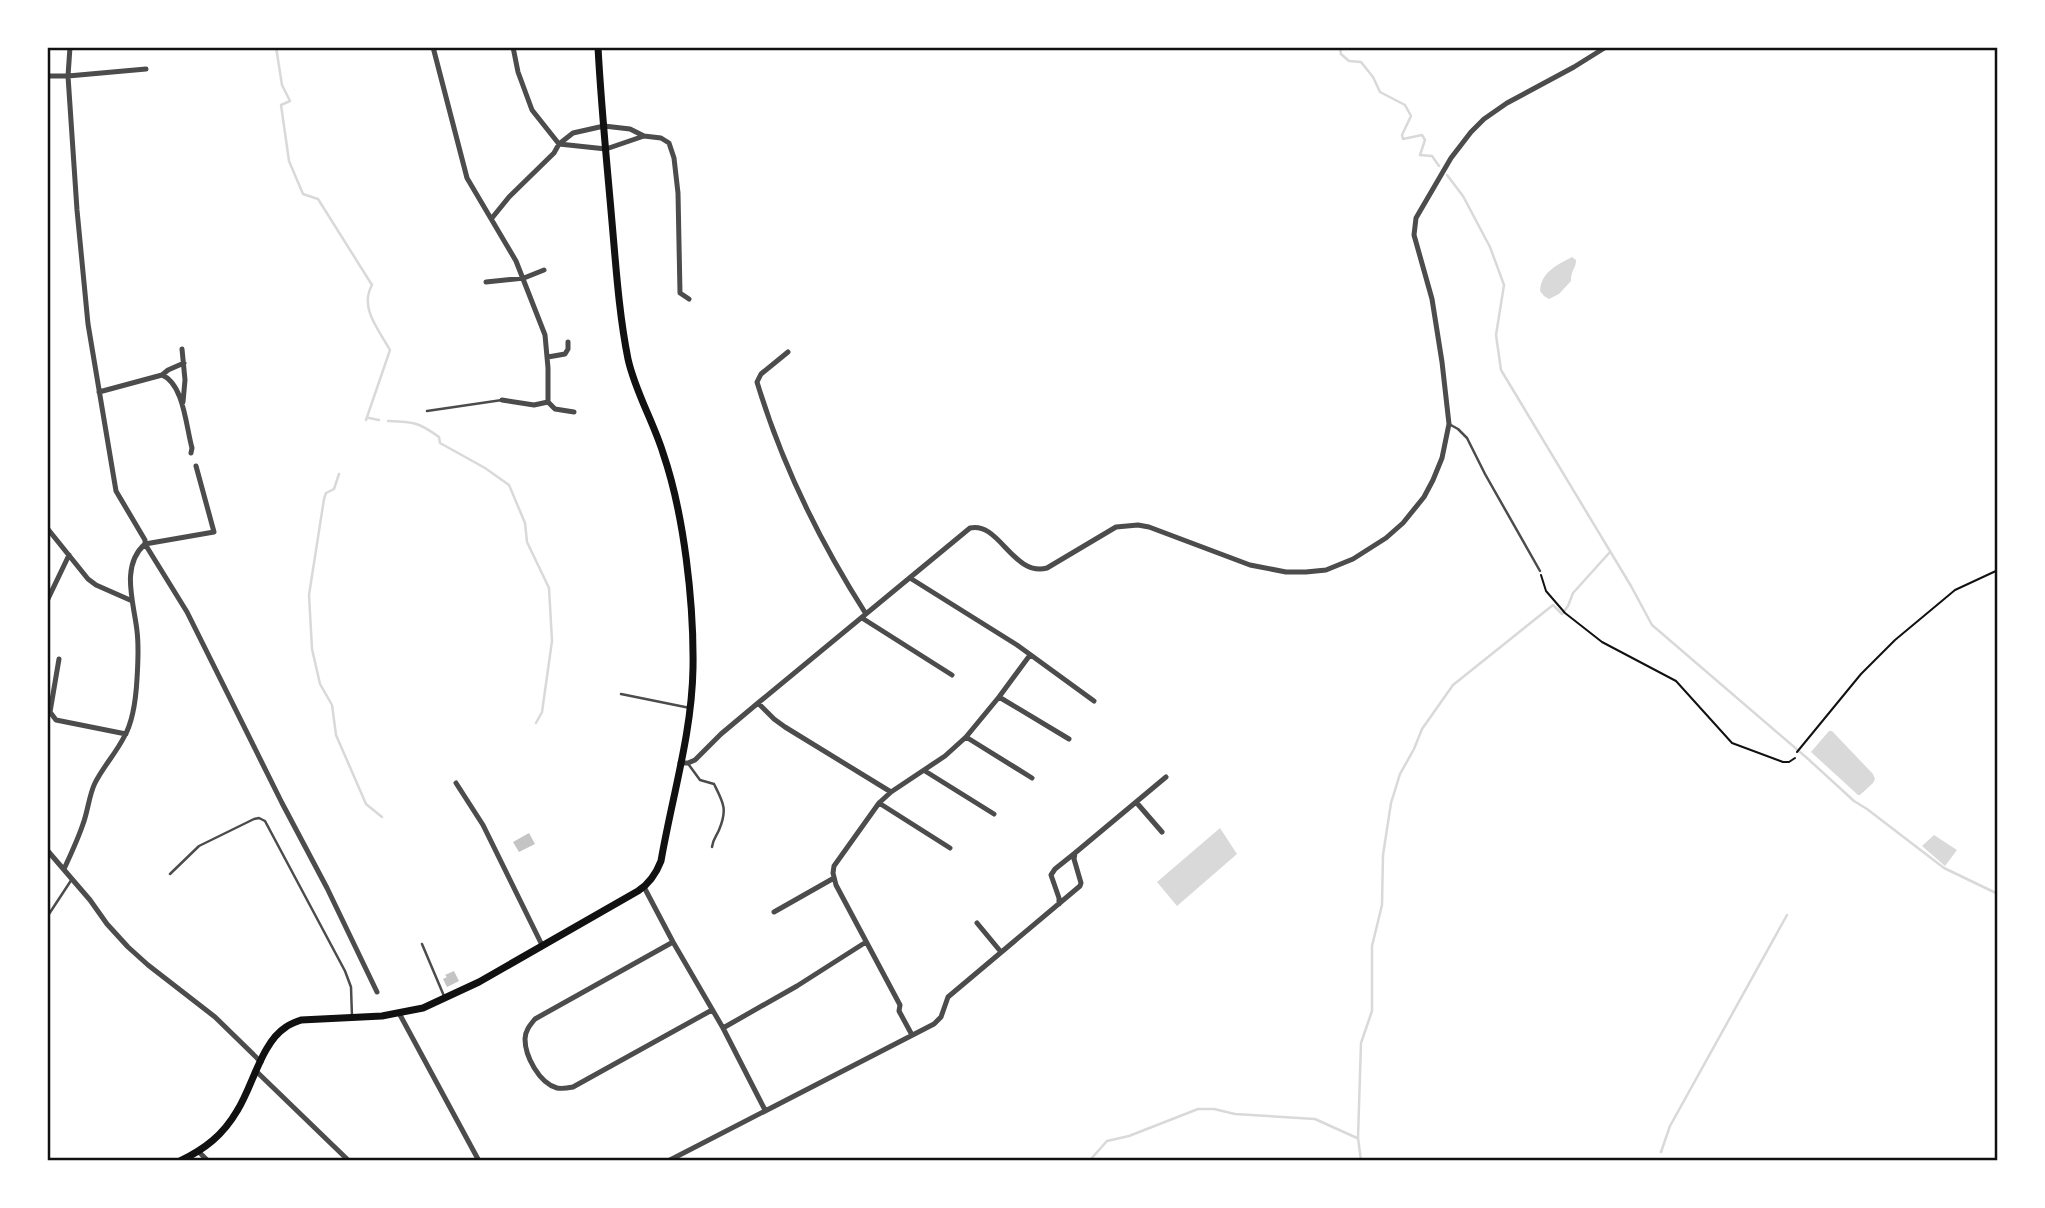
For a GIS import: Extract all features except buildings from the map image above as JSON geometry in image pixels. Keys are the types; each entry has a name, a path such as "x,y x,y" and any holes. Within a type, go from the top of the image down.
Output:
{"main road":[{"path":"180,1161 199,1152 225,1128 238,1110 270,1044 286,1027 301,1020 399,1013 423,1008 445,999 478,983 644,887 657,872 684,763 693,667 690,603 679,517 663,452 635,381 626,348 618,290 598,47"}],"street":[{"path":"71,47 68,76 81,264 88,324 116,491 139,527 145,544 181,600 377,992"},
{"path":"433,47 467,178 524,278 545,335 548,402 555,409 574,412"},
{"path":"513,47 518,72 532,110 559,144 606,149 644,136"},
{"path":"684,763 695,760 721,734 970,528 986,531 1021,563 1038,570 1046,568 1116,527 1138,525 1250,565 1286,572 1326,570 1353,559 1387,538 1415,509 1433,480 1442,458 1449,424 1432,299 1414,235 1416,218 1451,158 1484,119 1606,47"},
{"path":"47,76 146,69"},
{"path":"492,218 509,197 554,153 559,144 573,134 604,126 629,129 644,136 661,138 672,150 678,189 680,293 689,299"},
{"path":"486,282 524,278 544,270"},
{"path":"548,357 565,354 568,342"},
{"path":"182,349 186,380 183,408"},
{"path":"788,352 761,374 757,383 783,456 818,534 864,616 952,675"},
{"path":"99,392 162,375 184,363"},
{"path":"162,375 173,383 183,408 191,453"},
{"path":"502,400 534,405 548,402"},
{"path":"64,869 84,823 94,784 126,734 137,682 137,629 130,600 134,557 145,544 214,532 196,466"},
{"path":"47,528 88,579 130,600"},
{"path":"47,601 69,555"},
{"path":"910,578 984,623 1094,701"},
{"path":"912,1035 899,1011 900,1005 834,878 834,866 879,803 891,792 925,771 966,737 1030,655"},
{"path":"58,659 50,712 56,720 126,734"},
{"path":"999,697 1069,739"},
{"path":"758,703 785,727 891,792"},
{"path":"966,737 1032,778"},
{"path":"925,771 994,814"},
{"path":"1059,904 1051,875 1055,869 1166,777"},
{"path":"456,783 484,825 542,945"},
{"path":"1136,802 1162,832"},
{"path":"879,803 950,848"},
{"path":"47,850 128,947 221,1022 261,1062"},
{"path":"668,1161 934,1024 948,998 1082,885 1074,859 1075,853"},
{"path":"774,912 834,878"},
{"path":"644,887 723,1028 765,1110"},
{"path":"977,923 1002,952"},
{"path":"673,942 535,1019 527,1029 525,1037 527,1050 540,1076 558,1088 573,1087 712,1010"},
{"path":"723,1028 797,986 866,942"},
{"path":"399,1013 479,1161"},
{"path":"257,1072 349,1161"},
{"path":"199,1152 208,1161"}],"lane":[{"path":"427,411 502,400"},
{"path":"1449,424 1467,438 1540,571"},
{"path":"621,694 690,708"},
{"path":"684,763 700,780 714,784 725,806 719,832 712,847"},
{"path":"170,874 199,846 254,818 265,821 345,971 351,987 352,1017"},
{"path":"47,917 72,879"},
{"path":"422,944 445,999"}],"path":[{"path":"1797,752 1861,674 1895,640 1955,590 1998,570"},
{"path":"1540,571 1546,591 1564,612 1602,642 1676,681 1732,743 1783,762 1795,758"}],"shaded area":[{"path":"1572,257 1576,260 1571,281 1559,294 1549,299 1544,296 1540,291 1543,279 1556,266"},
{"path":"1829,731 1873,774 1873,783 1860,795 1811,752"},
{"path":"1220,828 1237,854 1177,906 1157,882"},
{"path":"1934,835 1957,850 1945,866 1922,846"}],"waterway":[{"path":"276,47 282,85 290,101 281,105 289,161 303,194 318,199 372,285 369,310 390,350 366,420"},
{"path":"1340,47 1341,54 1349,61 1361,62 1373,77 1380,92 1405,105 1411,116 1402,135 1403,139 1422,135 1425,140 1420,155 1432,156 1439,166"},
{"path":"1447,175 1463,196 1490,247 1504,285 1496,335 1501,370 1652,625 1854,801 1944,868 1998,894"},
{"path":"369,418 379,420"},
{"path":"388,421 426,428 439,437 440,443 509,485 525,523 527,542 549,588 552,641 542,712 536,723"},
{"path":"339,474 334,489 326,493 324,499 309,595 312,649 320,684 332,705 336,735 366,804 382,817"},
{"path":"1361,1161 1358,1138 1361,1043 1372,1011 1372,946 1382,905 1383,855 1391,803 1400,774 1422,729 1453,685 1553,605 1562,614 1573,593 1610,552"},
{"path":"1661,1152 1670,1126 1787,915"},
{"path":"1082,1161 1091,1159 1107,1141 1129,1136 1198,1109 1315,1119 1357,1138"}]}
